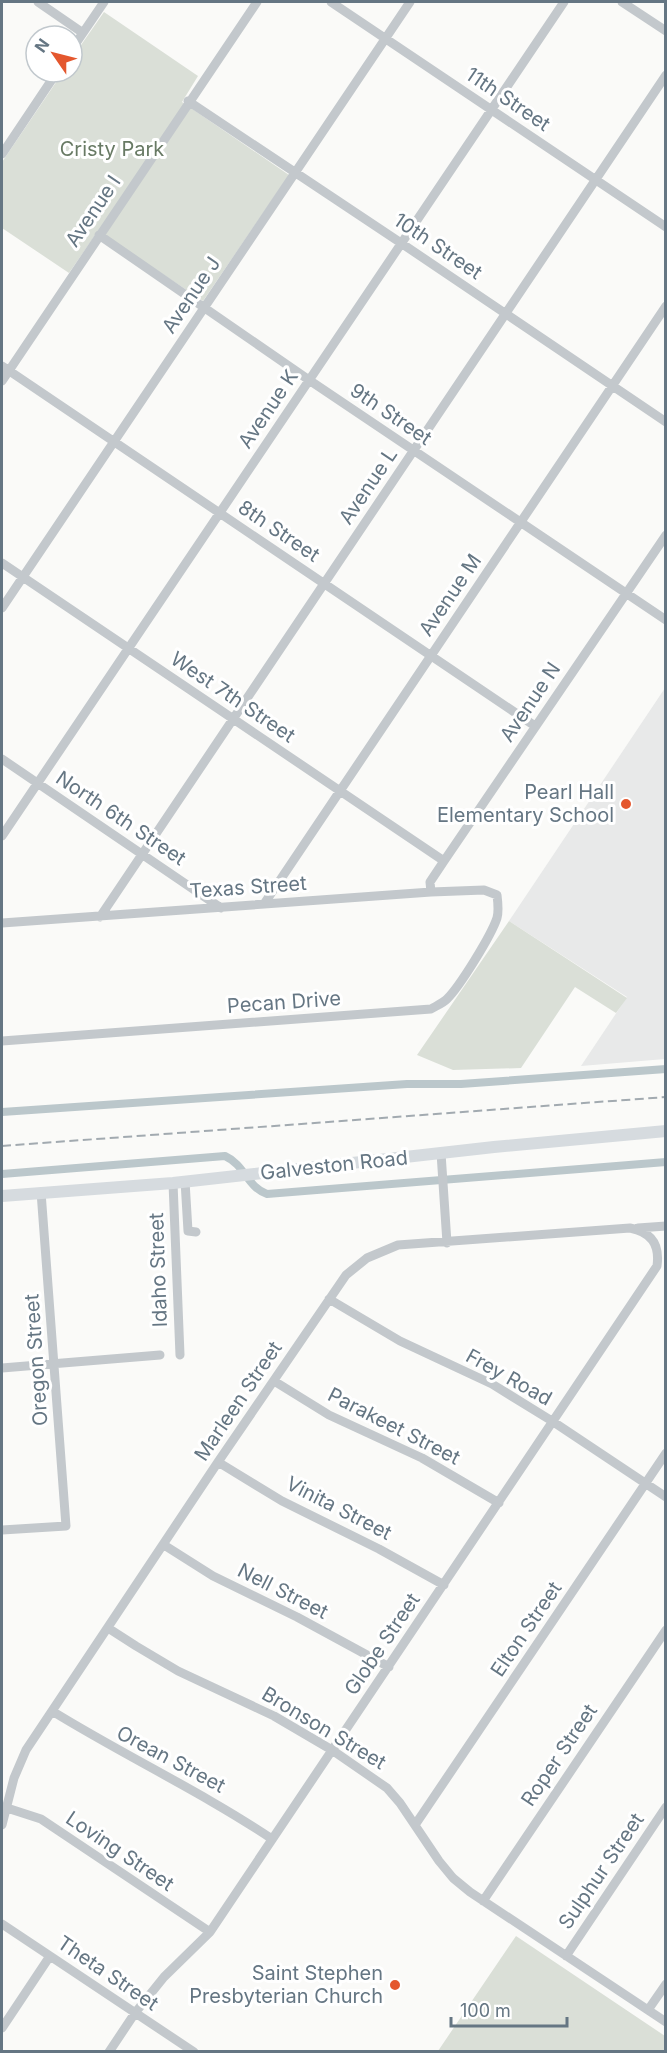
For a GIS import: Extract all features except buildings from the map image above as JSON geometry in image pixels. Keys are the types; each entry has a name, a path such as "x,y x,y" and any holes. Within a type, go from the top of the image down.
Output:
{"main road":[{"name":"Galveston Road","path":"2,1196 179,1182 666,1131"}],"street":[{"path":"38,2 70,24"},
{"path":"84,32 104,2"},
{"name":"Avenue I","path":"2,381 5,369 257,2"},
{"name":"11th Street","path":"331,2 666,227"},
{"name":"Avenue J","path":"2,608 410,2"},
{"name":"Avenue K","path":"2,836 564,2"},
{"path":"622,2 666,31"},
{"name":"Avenue L","path":"100,917 666,75"},
{"path":"2,154 49,84"},
{"name":"10th Street","path":"188,101 666,422"},
{"name":"9th Street","path":"99,235 309,380 666,620"},
{"name":"Avenue M","path":"264,904 666,306"},
{"name":"8th Street","path":"5,369 535,726"},
{"name":"Avenue N","path":"431,892 430,882 666,535"},
{"name":"West 7th Street","path":"2,563 444,861"},
{"name":"North 6th Street","path":"2,759 221,908"},
{"name":"Texas Street","path":"2,923 431,892 484,891 497,895"},
{"name":"Pecan Drive","path":"2,1041 431,1009 447,999 467,972 490,933 498,916 497,895"},
{"path":"441,1153 447,1243"},
{"path":"179,1182 188,1232 196,1232"},
{"name":"Idaho Street","path":"179,1182 180,1355"},
{"name":"Oregon Street","path":"2,1530 66,1526 41,1192"},
{"name":"Marleen Street","path":"2,1825 14,1778 26,1750 346,1275 367,1258 398,1245 666,1226"},
{"path":"630,1228 644,1231 654,1242 658,1255 657,1266"},
{"name":"Globe Street","path":"109,2052 135,2013 164,1977 210,1932 666,1254"},
{"name":"Frey Road","path":"329,1299 400,1341 492,1384 666,1497"},
{"path":"2,1368 160,1355"},
{"name":"Parakeet Street","path":"274,1381 329,1415 422,1458 499,1503"},
{"name":"Elton Street","path":"416,1825 666,1453"},
{"name":"Vinita Street","path":"218,1462 282,1501 379,1548 444,1585"},
{"name":"Nell Street","path":"164,1545 213,1576 297,1617 389,1667"},
{"name":"Bronson Street","path":"108,1628 178,1671 274,1716 332,1750 387,1788 453,1878 483,1901 666,2022"},
{"name":"Roper Street","path":"483,1901 666,1629"},
{"name":"Orean Street","path":"52,1711 106,1744 202,1794 272,1839"},
{"name":"Sulphur Street","path":"566,1956 666,1807"},
{"name":"Loving Street","path":"7,1808 41,1819 210,1932"},
{"name":"Theta Street","path":"2,1924 194,2052"},
{"path":"2,2028 50,1956"},
{"path":"648,2010 666,1984"}],"shaded area":[{"name":"Pearl Hall Elementary School","path":"665,688 665,1059 581,1066 627,997 509,921"}],"green space":[{"name":"Cristy Park","path":"104,12 198,76 182,102 289,175 203,301 98,231 69,273 2,228 2,162 55,84 84,84 84,41"},
{"path":"509,921 627,998 616,1013 575,987 521,1068 453,1070 417,1055"},
{"path":"516,1936 665,2036 665,2051 438,2051"}],"waterway":[{"path":"2,1112 666,1069"},
{"path":"2,1174 225,1156 232,1160 260,1191 267,1194 666,1162"}],"railway":[{"path":"2,1146 666,1097"}],"place":[{"name":"Pearl Hall Elementary School","path":"626,804"},
{"name":"Saint Stephen Presbyterian Church","path":"395,1985"}]}
